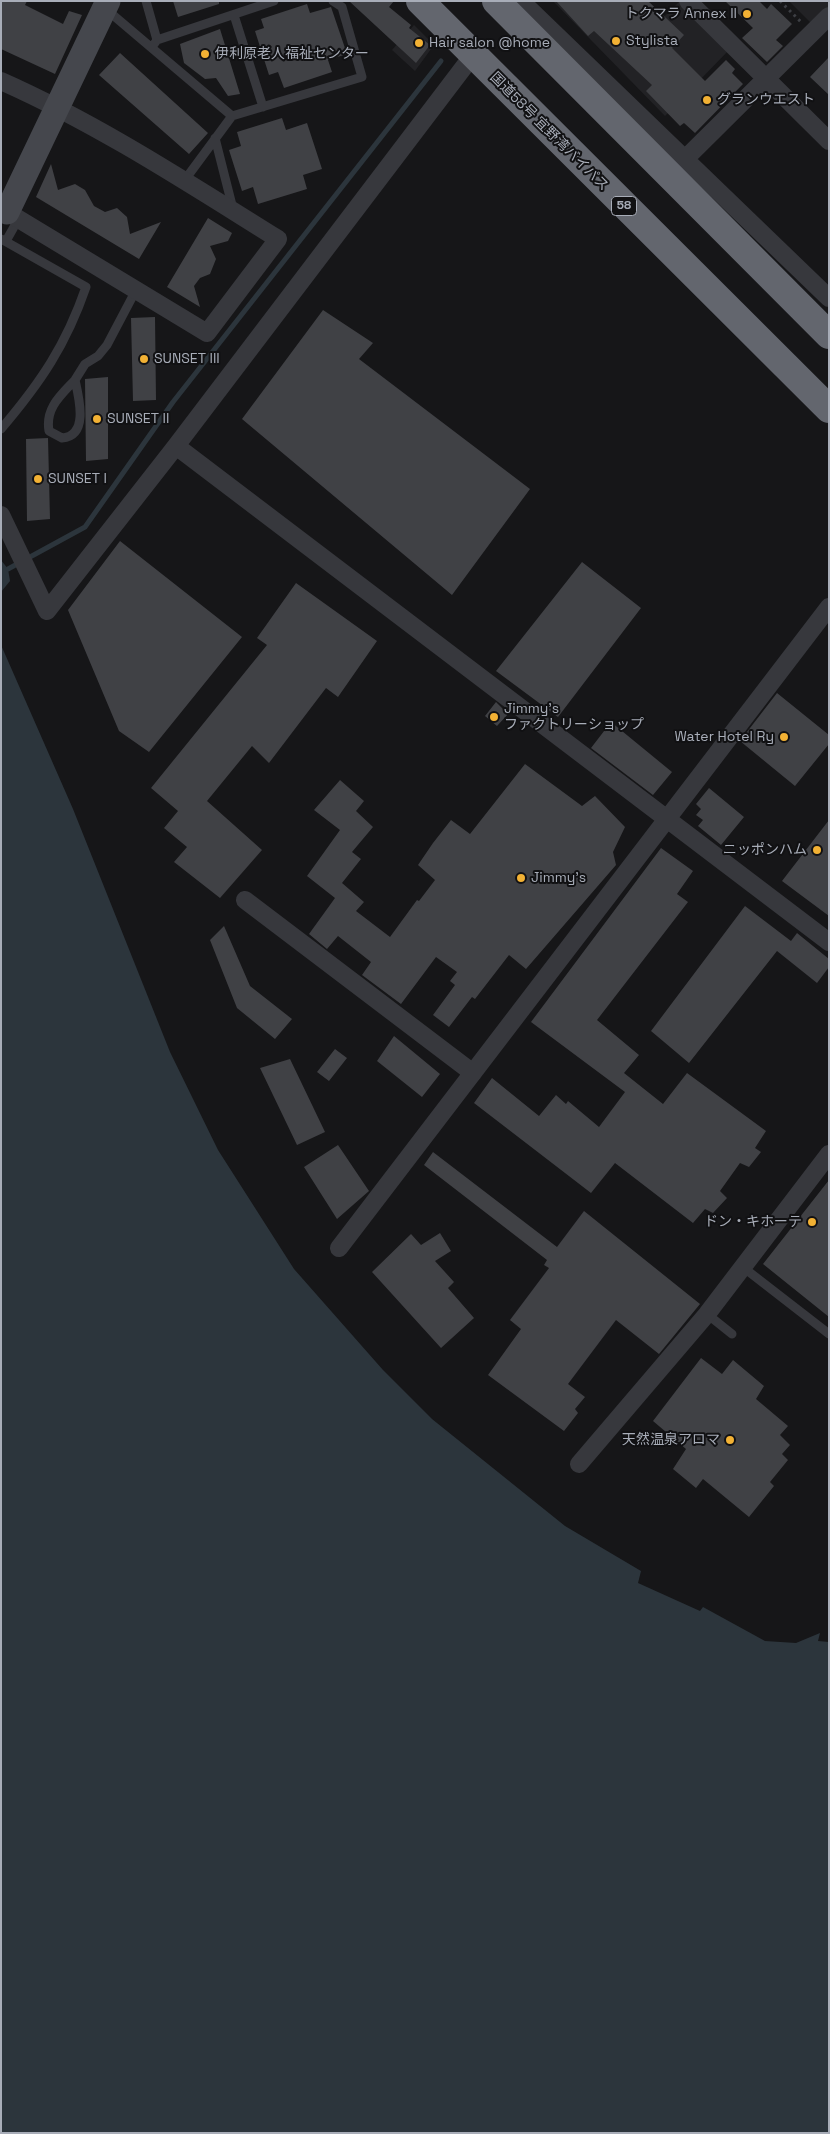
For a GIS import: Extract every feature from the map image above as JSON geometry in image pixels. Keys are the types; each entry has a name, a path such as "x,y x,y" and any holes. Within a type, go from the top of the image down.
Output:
{"highway":[{"name":"国道58号 宜野湾バイパス","path":"420,1 829,409"},
{"path":"496,1 829,335"}],"street":[{"path":"521,1 686,158 829,298"},
{"path":"688,1 829,142"},
{"path":"1,80 58,106 278,239 207,333 13,215 58,106 105,4"},
{"path":"686,158 829,16"},
{"path":"1,515 46,611 176,446 473,55"},
{"path":"176,446 829,942"},
{"path":"339,1248 829,607"},
{"path":"245,900 473,1073"},
{"path":"579,1464 708,1314 829,1154"}],"lane":[{"path":"146,1 154,43"},
{"path":"154,43 274,1"},
{"path":"184,181 232,116 362,77 342,7 334,1"},
{"path":"105,4 154,43 232,116"},
{"path":"234,15 263,107"},
{"path":"215,138 234,212"},
{"path":"1,429 52,363 73,324 86,287 4,240 13,215"},
{"path":"75,380 80,401 79,430 74,436 62,438 49,431 47,419 55,402 75,380 85,364 98,356 107,345 136,290"},
{"path":"744,1268 829,1334"},
{"path":"708,1314 732,1334"}],"shaded area":[{"path":"553,1 627,1 636,45 680,1 729,50 665,116"},
{"path":"789,1 829,1 829,7 812,24"},
{"path":"414,25 434,45 415,71 392,50"},
{"path":"1,560 8,569 10,581 1,592"},
{"path":"1,645 73,809 170,1052 218,1150 294,1269 383,1370 432,1419 565,1526 641,1571 638,1583 700,1611 703,1607 765,1641 796,1643 820,1633 818,1641 829,1642 829,2133 1,2133"}],"building":[{"path":"1,1 27,1 25,5 63,24 69,11 82,15 55,74 1,49"},
{"path":"173,1 219,1 219,4 178,17"},
{"path":"349,1 394,1 389,7 411,25 409,28 430,45 416,63"},
{"path":"556,1 648,1 684,35 672,48 705,81 726,60 735,69 732,73 743,84 695,133 684,123 680,126 646,91 652,85 594,31 588,36"},
{"path":"725,1 759,1 767,9 771,4 792,24 776,40 783,46 767,62 742,38 753,28"},
{"path":"307,4 310,13 331,7 347,54 328,60 332,72 284,88 278,72 269,75 255,31 264,28 261,19"},
{"name":"伊利原老人福祉センター","path":"220,29 240,94 228,96 216,78 205,79 184,63 180,44"},
{"path":"120,53 208,133 189,154 99,75"},
{"path":"829,57 829,95 810,77"},
{"path":"282,118 286,130 307,123 322,169 303,175 307,189 258,204 253,187 242,191 229,150 241,146 237,132"},
{"path":"51,164 58,190 75,184 85,190 94,206 105,212 117,208 127,217 130,234 161,222 139,259 36,197"},
{"path":"208,218 232,233 228,241 210,246 216,259 210,274 200,278 194,286 200,307 167,287"},
{"path":"323,310 373,343 359,359 530,489 452,595 242,419"},
{"name":"SUNSET III","path":"155,317 156,400 133,401 131,318"},
{"name":"SUNSET II","path":"108,377 108,459 86,461 85,379"},
{"name":"SUNSET I","path":"48,438 50,519 27,521 26,439"},
{"path":"120,541 242,637 149,752 119,731 68,610"},
{"path":"582,562 641,608 558,717 496,671"},
{"path":"296,583 377,641 338,697 326,688 269,763 252,746 207,801 262,850 220,898 174,862 187,847 164,828 178,811 151,788 267,645 257,638"},
{"name":"Water Hotel Ry","path":"777,693 829,735 829,744 795,786 740,741"},
{"path":"496,702 508,714 497,726 485,716"},
{"path":"611,722 672,772 653,795 591,748"},
{"path":"525,764 582,806 595,796 625,827 613,852 616,865 526,969 509,955 475,999 472,997 449,1027 433,1015 455,985 450,981 457,972 436,957 401,1004 362,975 371,962 338,936 327,949 309,934 335,898 307,876 340,830 314,810 340,780 364,801 356,811 373,827 352,852 361,859 342,883 364,902 356,911 390,937 417,900 419,901 435,880 418,865 433,843 451,820 470,834"},
{"path":"709,788 744,817 721,845 698,826 703,820 696,815 701,809 696,804"},
{"name":"ニッポンハム","path":"829,820 829,916 782,881"},
{"path":"661,848 693,871 677,894 688,902 597,1020 639,1055 624,1073 663,1104 687,1073 766,1131 755,1148 761,1152 749,1167 740,1163 720,1191 727,1198 713,1213 705,1209 693,1223 615,1163 591,1193 474,1103 492,1078 539,1116 556,1095 566,1104 568,1101 599,1127 625,1092 531,1022"},
{"path":"745,906 791,941 797,933 829,959 829,967 817,983 777,951 689,1063 651,1031"},
{"path":"224,926 250,986 292,1019 275,1039 237,1008 210,940"},
{"path":"394,1036 440,1074 422,1097 377,1061"},
{"path":"335,1049 347,1058 329,1081 317,1072"},
{"path":"290,1059 325,1132 297,1145 260,1068"},
{"path":"338,1145 369,1191 337,1219 304,1167"},
{"path":"433,1152 557,1247 584,1211 700,1304 659,1354 616,1320 568,1384 585,1397 575,1409 578,1413 564,1431 488,1375 521,1329 510,1320 549,1268 544,1265 547,1260 424,1165"},
{"name":"ドン・キホーテ","path":"829,1180 829,1317 763,1264"},
{"path":"440,1233 451,1251 435,1261 454,1282 448,1288 474,1318 441,1348 372,1272 411,1234 421,1245"},
{"name":"天然温泉アロマ","path":"701,1358 722,1374 733,1360 764,1386 756,1399 788,1426 780,1435 790,1445 782,1454 788,1460 770,1482 774,1486 749,1517 703,1479 696,1488 673,1469 686,1449 653,1421"}],"waterway":[{"path":"8,569 85,527 173,402 441,61"}],"place":[{"name":"トクマラ Annex II","path":"747,14"},
{"name":"Stylista","path":"616,41"},
{"name":"Hair salon @home","path":"419,43"},
{"name":"伊利原老人福祉センター","path":"205,54"},
{"name":"グランウエスト","path":"707,100"},
{"name":"SUNSET III","path":"144,359"},
{"name":"SUNSET II","path":"97,419"},
{"name":"SUNSET I","path":"38,479"},
{"name":"Jimmy's ファクトリーショップ","path":"494,717"},
{"name":"Water Hotel Ry","path":"784,737"},
{"name":"ニッポンハム","path":"817,850"},
{"name":"Jimmy's","path":"521,878"},
{"name":"ドン・キホーテ","path":"812,1222"},
{"name":"天然温泉アロマ","path":"730,1440"}]}
